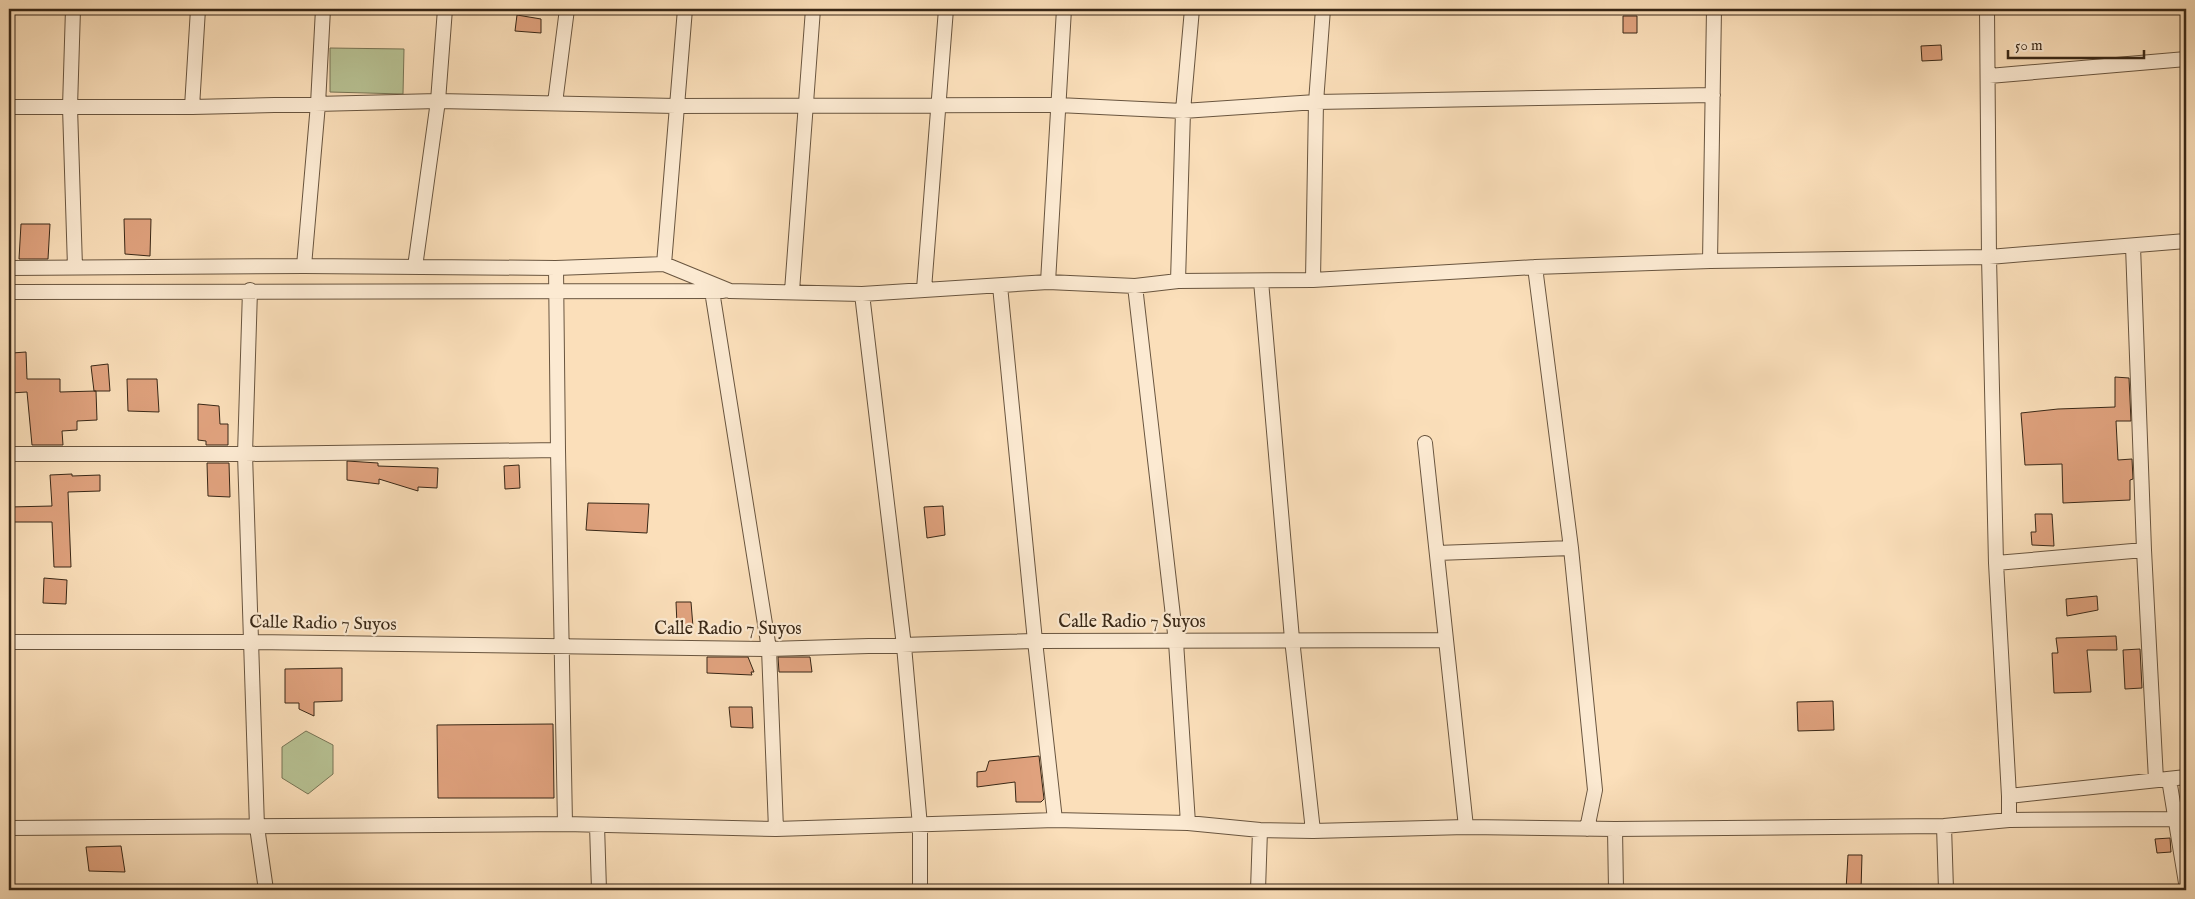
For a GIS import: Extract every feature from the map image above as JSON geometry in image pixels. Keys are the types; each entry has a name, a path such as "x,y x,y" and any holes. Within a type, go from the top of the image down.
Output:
{"street":[{"path":"72,9 70,107 75,268"},
{"path":"192,107 198,9"},
{"path":"304,266 318,104 323,9"},
{"path":"415,267 438,101 445,9"},
{"path":"555,103 567,9"},
{"path":"664,264 685,9"},
{"path":"792,291 813,9"},
{"path":"924,289 946,9"},
{"path":"1048,282 1064,9"},
{"path":"1178,281 1183,110 1192,9"},
{"path":"1313,280 1316,102 1323,9"},
{"path":"1710,261 1714,9"},
{"path":"1987,9 1989,257 1996,563 2009,820"},
{"path":"1988,76 2186,59"},
{"path":"9,106 192,107 438,101 676,106 1058,105 1183,110 1316,102 1713,95"},
{"path":"9,292 218,290 792,291 862,294 1048,282 1135,286 1178,281 1313,280 1535,267 1710,261 1989,257 2186,241"},
{"path":"2133,246 2144,550 2162,779 2176,819 2186,884"},
{"path":"9,268 304,266 556,268 664,264 730,291"},
{"path":"1535,267 1570,548 1595,790 1587,829"},
{"path":"218,268 218,290"},
{"path":"556,268 565,824"},
{"path":"1261,281 1292,639 1313,831"},
{"path":"1000,286 1035,641 1055,820"},
{"path":"1135,286 1176,642 1188,824"},
{"path":"250,290 245,454 257,826 266,890"},
{"path":"712,291 769,649 776,829"},
{"path":"862,294 904,646 920,826 920,890"},
{"path":"1425,443 1466,827"},
{"path":"9,454 245,454 558,450"},
{"path":"1437,553 1570,548"},
{"path":"1996,563 2144,550"},
{"name":"Calle Radio 7 Suyos","path":"9,642 251,642 769,649 1035,641 1446,640"},
{"path":"2009,796 2186,778"},
{"path":"9,828 565,824 776,829 920,826 1055,820 1188,824 1260,830 1313,831 1466,827 1615,829 1944,826 2009,820 2176,819"},
{"path":"597,825 599,890"},
{"path":"1944,826 1946,890"},
{"path":"1615,829 1616,890"},
{"path":"1258,890 1260,830"}],"green space":[{"path":"330,48 404,49 403,94 330,92"},
{"path":"306,731 333,745 333,774 308,794 282,778 282,747"}],"building":[{"path":"517,15 541,19 541,33 515,31"},
{"path":"1623,16 1637,16 1637,33 1623,33"},
{"path":"1941,45 1942,60 1922,61 1921,46"},
{"path":"124,219 151,219 150,256 125,254"},
{"path":"21,224 50,224 48,259 19,259"},
{"path":"26,352 27,379 60,379 60,392 96,391 97,420 77,421 77,430 62,431 63,445 32,445 27,392 10,393 9,366 12,366 12,353"},
{"path":"108,364 110,391 94,391 91,366"},
{"path":"2115,377 2129,378 2131,421 2116,421 2118,460 2132,459 2133,479 2130,480 2130,500 2063,503 2062,464 2025,465 2021,413 2058,409 2115,407"},
{"path":"127,379 157,379 159,412 128,411"},
{"path":"198,404 219,406 220,424 228,424 228,445 206,445 206,441 198,440"},
{"path":"347,461 378,463 378,466 438,468 437,488 418,487 418,491 379,479 379,484 347,480"},
{"path":"207,463 229,463 230,497 208,496"},
{"path":"519,465 520,488 505,489 504,466"},
{"path":"72,474 72,476 100,475 100,491 68,492 71,567 54,567 52,522 9,522 9,507 52,506 50,475"},
{"path":"588,503 649,504 647,533 586,530"},
{"path":"943,506 945,535 927,538 924,507"},
{"path":"2035,514 2052,514 2054,546 2032,545 2031,532 2036,532"},
{"path":"44,578 67,580 66,604 43,603"},
{"path":"2097,596 2098,610 2067,616 2066,599"},
{"path":"676,602 691,602 693,627 677,625"},
{"path":"2116,636 2117,650 2087,650 2091,692 2054,693 2052,653 2058,653 2056,638"},
{"path":"2140,649 2142,688 2125,689 2123,650"},
{"path":"707,657 748,657 754,672 751,672 752,675 707,673"},
{"path":"778,657 810,657 812,672 779,672"},
{"path":"342,668 342,701 314,702 314,716 299,709 299,703 285,703 285,669"},
{"path":"1833,701 1834,730 1798,731 1797,702"},
{"path":"729,707 752,707 753,728 731,727"},
{"path":"553,724 554,798 438,798 437,725"},
{"path":"1039,756 1044,799 1041,802 1016,802 1015,782 977,787 977,772 986,771 989,761"},
{"path":"2170,838 2171,852 2157,853 2155,839"},
{"path":"121,846 125,872 89,871 86,847"},
{"path":"1848,855 1862,855 1861,890 1846,890"}]}
